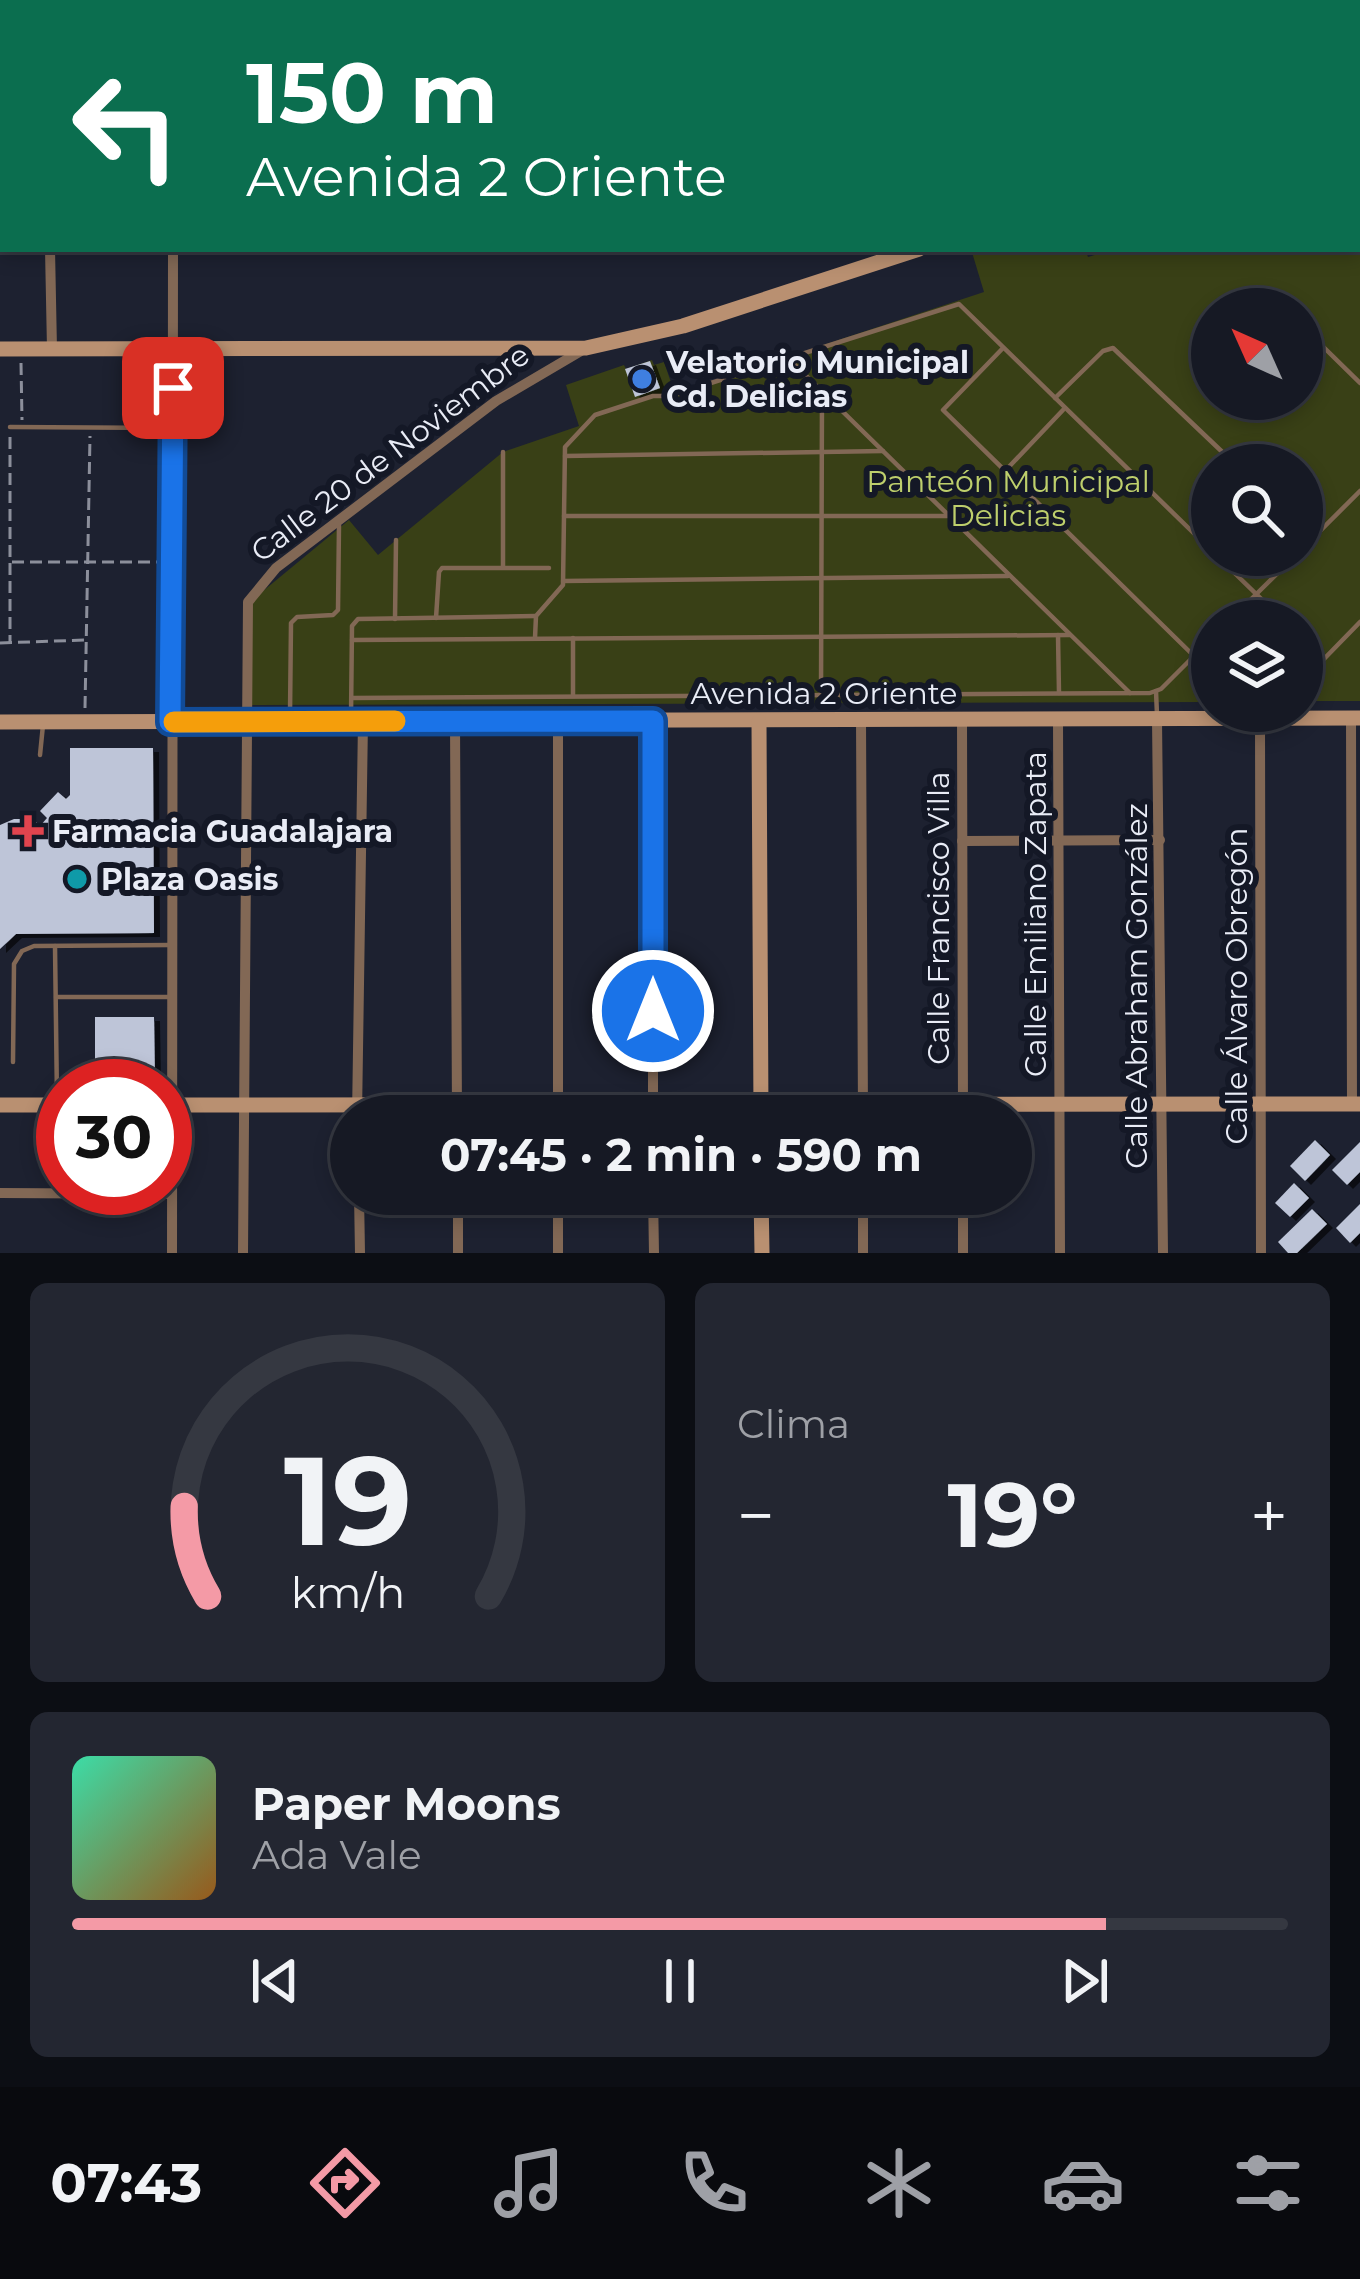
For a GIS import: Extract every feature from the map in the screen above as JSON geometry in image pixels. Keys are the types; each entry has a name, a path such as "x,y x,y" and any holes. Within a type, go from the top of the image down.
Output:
{"street":[{"path":"50,252 52,349"},
{"path":"170,1059 173,252"},
{"name":"Calle 20 de Noviembre","path":"244,1253 248,602 276,568 496,401 586,348 683,326 910,252"},
{"path":"0,349 586,348"},
{"name":"Avenida 2 Oriente","path":"1323,718 1356,718"},
{"path":"1032,1106 1356,1104 1356,718"},
{"path":"862,719 862,1095"},
{"name":"Calle Francisco Villa","path":"962,719 963,1095"},
{"name":"Calle Emiliano Zapata","path":"1058,719 1060,1253"},
{"name":"Calle Abraham González","path":"1157,719 1162,1253"},
{"name":"Avenida 2 Oriente","path":"0,722 1191,719"},
{"path":"455,721 457,1095"},
{"path":"558,721 558,1095"},
{"path":"652,1095 653,721"},
{"path":"357,722 357,1095"},
{"path":"759,722 761,1095"},
{"name":"Calle Álvaro Obregón","path":"1260,732 1261,1253"},
{"path":"962,841 1160,839"},
{"path":"0,1105 36,1106"},
{"path":"192,1106 330,1110"},
{"path":"0,1193 36,1193"},
{"path":"172,1215 172,1253"},
{"path":"359,1215 360,1253"},
{"path":"458,1215 458,1253"},
{"path":"558,1215 558,1253"},
{"path":"653,1215 653,1253"},
{"path":"761,1215 762,1253"},
{"path":"863,1215 863,1253"},
{"path":"963,1215 963,1253"}],"lane":[{"path":"535,638 536,616 563,580 565,447 595,415 959,304 1191,531"},
{"path":"1323,347 1360,383"},
{"path":"1003,348 943,410 1191,653"},
{"path":"1055,398 1103,351 1113,348 1214,444"},
{"path":"788,358 1130,693"},
{"path":"821,695 822,391"},
{"path":"1005,471 1065,408"},
{"path":"10,428 172,428"},
{"path":"565,456 883,451"},
{"path":"503,452 503,567"},
{"path":"1323,527 1360,491"},
{"path":"564,516 949,516"},
{"path":"290,720 291,623 297,617 333,615 338,610 339,521"},
{"path":"395,619 396,540"},
{"path":"436,618 442,568 549,568"},
{"path":"563,580 1010,576"},
{"path":"1238,576 1262,600"},
{"path":"1250,600 1274,576"},
{"path":"357,722 352,698 352,626 358,619 536,616"},
{"path":"1323,660 1360,622"},
{"path":"1058,635 1059,693"},
{"path":"352,640 1070,635"},
{"path":"573,638 573,696"},
{"path":"352,698 1130,693 1156,691 1191,659"},
{"path":"1156,691 1157,719"},
{"path":"40,755 43,723"},
{"path":"13,1062 16,959 28,948 171,945"},
{"path":"56,946 58,1059"},
{"path":"56,997 172,998"}],"path":[{"path":"20,349 22,428"},
{"path":"10,428 10,643"},
{"path":"85,722 90,428"},
{"path":"10,562 171,562"},
{"path":"0,590 10,590"},
{"path":"0,643 86,640"}],"green space":[{"name":"Panteón Municipal Delicias","path":"972,252 1086,252 1088,257 1104,252 1360,252 1360,701 1323,701 1323,600 1191,600 1191,702 251,705 251,601 349,520 378,555 503,452 579,426 566,385 652,360 654,365 664,362 675,394 984,292"}],"building":[{"name":"Velatorio Municipal Cd. Delicias","path":"650,361 660,388 635,397 625,369"},
{"name":"Plaza Oasis","path":"70,748 153,748 154,933 16,934 0,949 0,825 33,819 40,826 47,818 40,811 58,792 66,799 70,795"},
{"path":"95,1017 154,1017 155,1059 95,1059"},
{"path":"1315,1140 1330,1155 1305,1181 1290,1166"},
{"path":"1360,1142 1360,1172 1347,1185 1332,1170"},
{"path":"1294,1183 1309,1198 1290,1217 1275,1203"},
{"path":"1360,1204 1360,1233 1350,1243 1336,1228"},
{"path":"1312,1209 1327,1224 1297,1253 1288,1253 1278,1242"}],"slow traffic":[{"path":"174,722 395,721"}],"place":[{"name":"Velatorio Municipal Cd. Delicias","path":"642,379"},
{"name":"Farmacia Guadalajara","path":"28,831"},
{"name":"Plaza Oasis","path":"77,879"}],"route":[{"path":"173,388 170,722 653,721 653,1011"}]}
